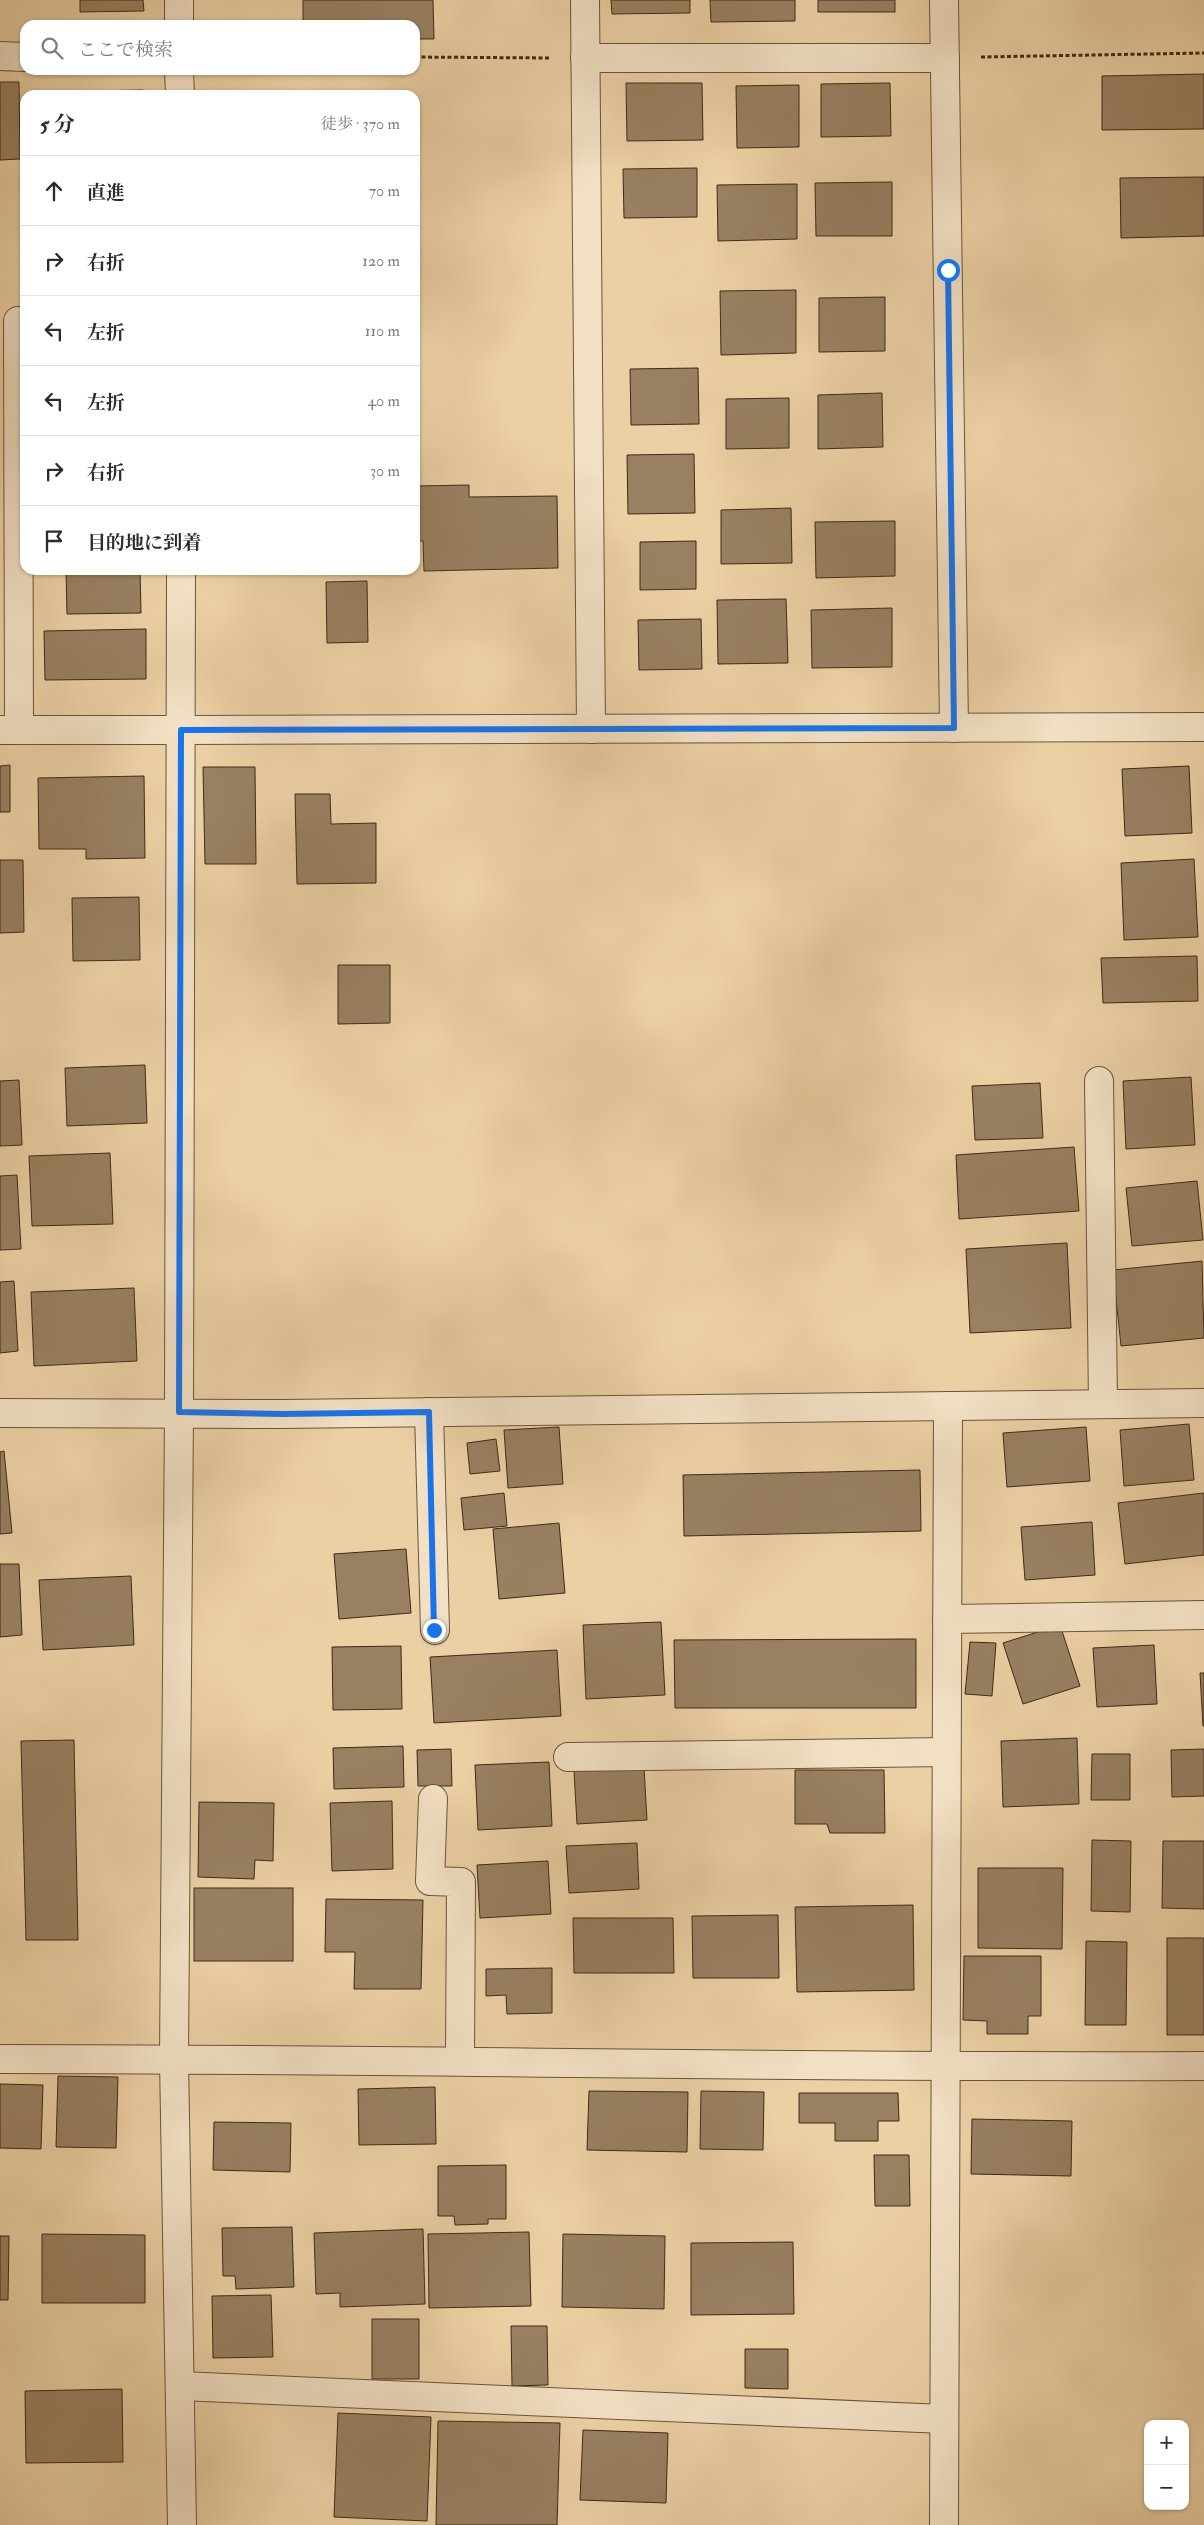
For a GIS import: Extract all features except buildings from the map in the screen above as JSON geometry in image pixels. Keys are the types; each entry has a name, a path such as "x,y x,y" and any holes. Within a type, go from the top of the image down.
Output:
{"street":[{"path":"179,0 179,20"},
{"path":"584,0 591,728"},
{"path":"944,0 954,728"},
{"path":"0,56 20,56"},
{"path":"585,58 945,58"},
{"path":"180,75 180,90"},
{"path":"18,321 10,730 1204,727"},
{"path":"181,575 179,1412 174,2059 182,2525"},
{"path":"1099,1081 1103,1404"},
{"path":"0,1413 179,1412 283,1414 1204,1403"},
{"path":"944,2525 944,2067 948,1406"},
{"path":"429,1412 434,1630"},
{"path":"947,1619 1204,1615"},
{"path":"568,1757 946,1752"},
{"path":"433,1799 430,1882 461,1882 460,2061"},
{"path":"0,2059 460,2061 944,2067 1204,2066"},
{"path":"180,2386 944,2419"}],"path":[{"path":"945,58 1204,53"},
{"path":"420,58 585,58"}],"route":[{"path":"434,1630 429,1412 283,1414 179,1412 181,730 954,728 948,270"}]}
